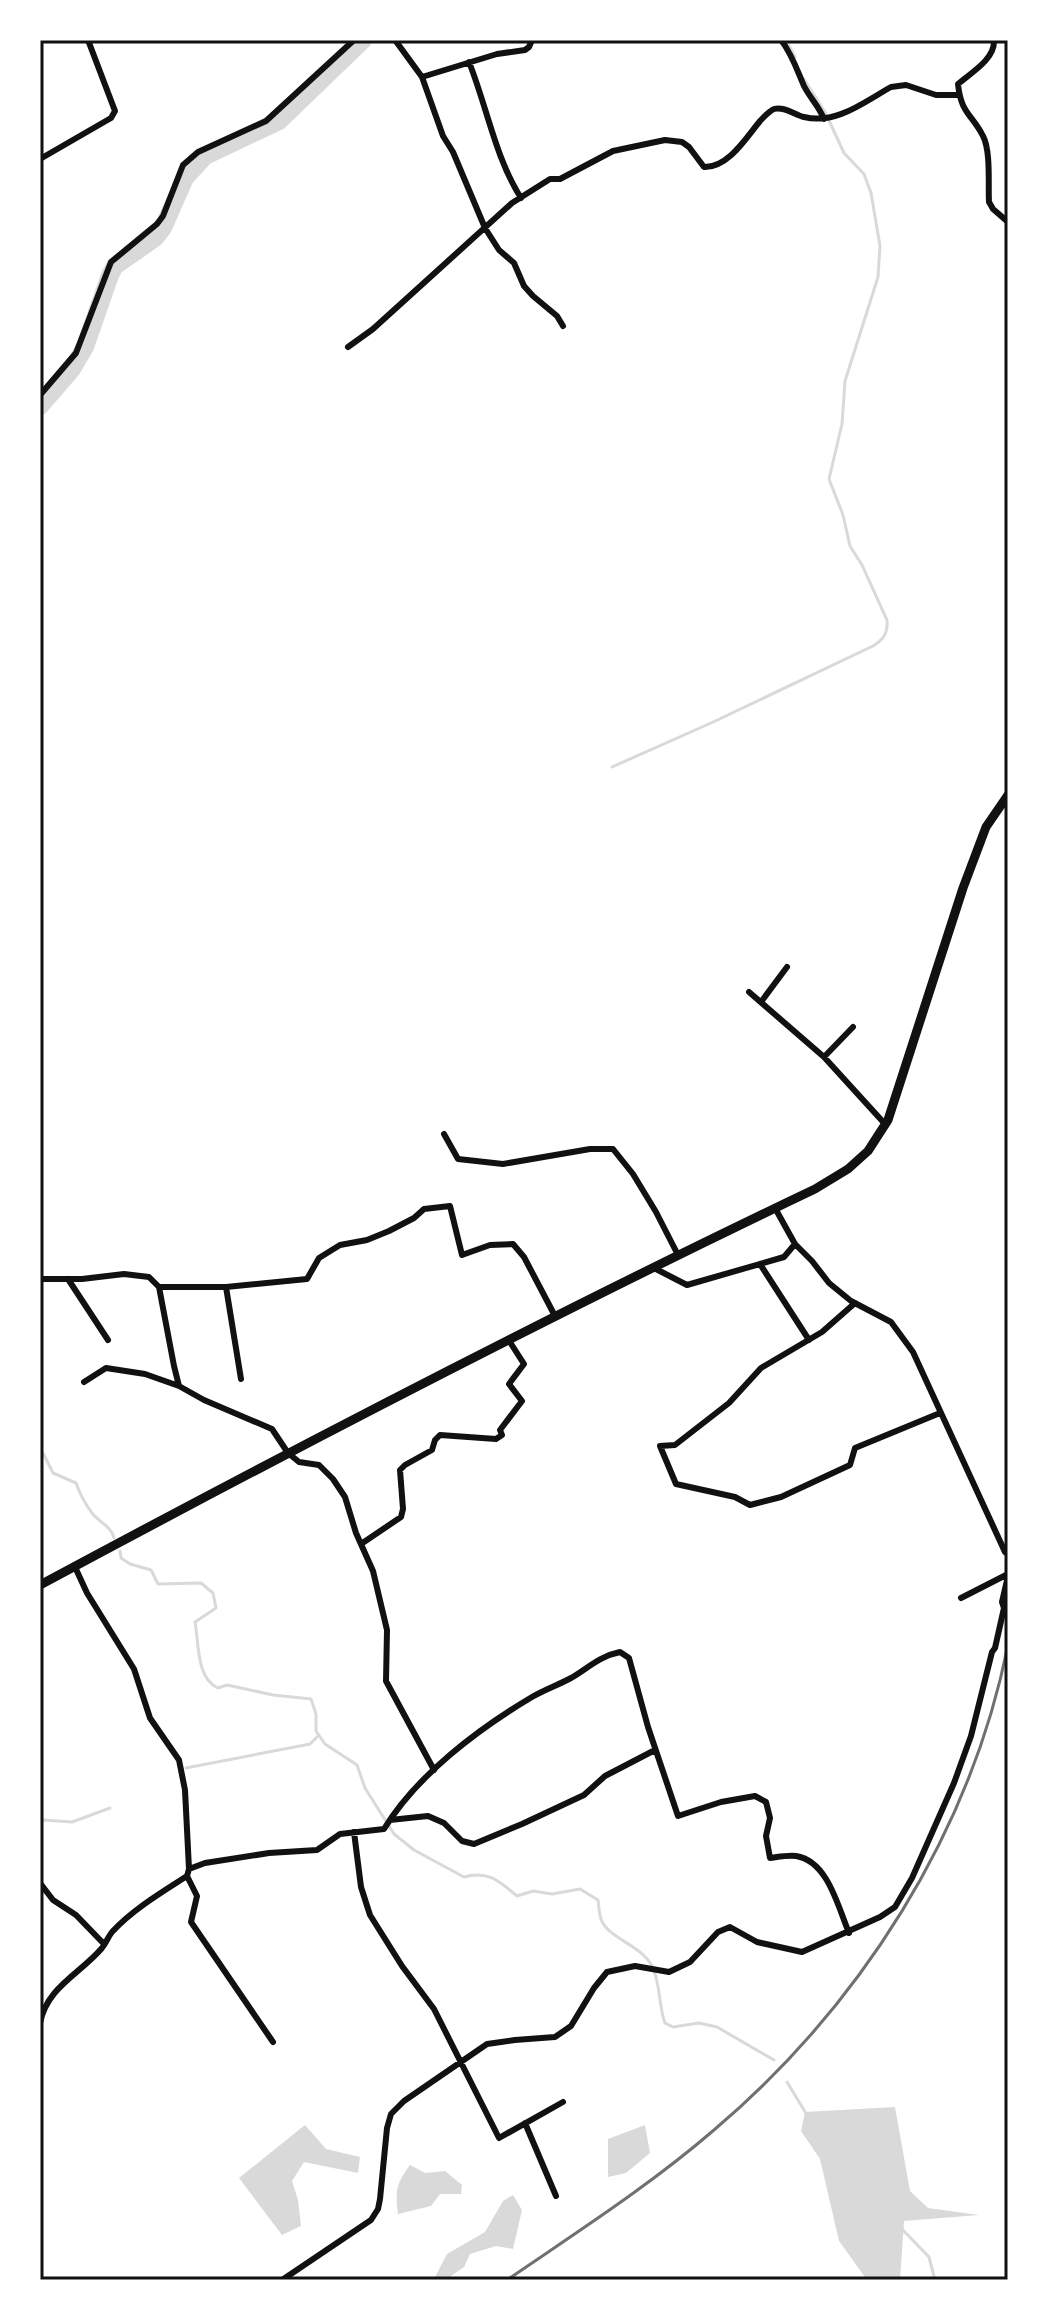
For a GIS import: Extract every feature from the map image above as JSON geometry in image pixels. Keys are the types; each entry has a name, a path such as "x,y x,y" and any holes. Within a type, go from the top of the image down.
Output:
{"main road":[{"path":"40,1585 508,1339 815,1189 848,1169 868,1151 885,1124 963,888 986,827 1008,795"}],"street":[{"path":"40,159 111,118 115,111 88,40"},
{"path":"40,395 76,353 111,262 163,216 183,165 198,152 266,121 354,40"},
{"path":"395,40 422,77 443,136 453,152 485,228 499,250 514,263 524,286 557,316 563,326"},
{"path":"422,77 497,54 525,50 532,40"},
{"path":"781,40 789,50 805,87 826,119"},
{"path":"994,40 995,47 989,57 958,84 964,109 983,135 986,145 989,202 1008,222"},
{"path":"469,62 508,178 521,198"},
{"path":"348,347 373,329 521,198 550,179 560,179 613,151 665,140 675,141 689,147 704,167 711,167 731,155 774,109 781,108 805,118 826,119 900,84 936,95 959,95"},
{"path":"761,1002 787,967"},
{"path":"749,992 824,1057 885,1124"},
{"path":"824,1057 853,1027"},
{"path":"444,1134 458,1159 503,1164 590,1149 613,1149 640,1187 678,1255"},
{"path":"159,1287 226,1287 307,1279 319,1258 340,1245 367,1240 389,1231 424,1209 450,1206 462,1255 490,1245 513,1244 524,1257 555,1316"},
{"path":"775,1208 795,1244 829,1283 855,1303 891,1322 913,1352 1008,1554"},
{"path":"654,1268 687,1285 784,1257 795,1244"},
{"path":"760,1264 809,1340"},
{"path":"40,1279 124,1274 149,1277 159,1287 179,1386"},
{"path":"68,1279 108,1340"},
{"path":"226,1287 241,1379"},
{"path":"855,1303 822,1332 761,1368 729,1403 675,1445 660,1446 676,1484 735,1497 750,1505 781,1497 850,1465 855,1448 940,1413"},
{"path":"361,1544 401,1517 400,1470 432,1450 440,1435 496,1439 502,1435 500,1430 522,1401 509,1384 524,1364 508,1339"},
{"path":"84,1382 106,1368 145,1374 179,1386 272,1429 288,1453 299,1462 319,1465 333,1479 345,1497 373,1571 387,1630 386,1681 434,1770"},
{"path":"75,1567 87,1593 134,1669 150,1718 179,1760 185,1790 188,1872 197,1896 191,1922 273,2042"},
{"path":"961,1598 1008,1575"},
{"path":"282,2280 371,2220 380,2199 391,2114 404,2101 487,2044 555,2037 571,2026 607,1972 635,1966 669,1972 690,1962 718,1932 730,1927 757,1942 802,1952 849,1933 895,1907 929,1841 971,1736 995,1648 1008,1575"},
{"path":"40,2023 43,2008 61,1984 130,1916 188,1872 205,1863 269,1853 317,1850 340,1834 384,1829 395,1812 434,1770 475,1734 605,1655 620,1652 629,1658 655,1750 678,1816 721,1802 755,1796 766,1802 770,1818 766,1836 770,1858 797,1856 817,1865 849,1933"},
{"path":"390,1820 428,1816 444,1823 462,1841 474,1844 584,1795 605,1776 655,1750"},
{"path":"354,1832 361,1887 370,1915 434,2009 499,2138 563,2102"},
{"path":"40,1883 53,1900 76,1915 104,1944"},
{"path":"525,2123 556,2196"}],"shaded area":[{"path":"895,2107 910,2191 928,2208 979,2215 904,2221 900,2280 867,2280 839,2241 820,2159 801,2131 805,2112"},
{"path":"305,2125 326,2149 360,2157 358,2173 304,2162 292,2181 301,2226 282,2235 239,2178"},
{"path":"645,2125 650,2153 626,2173 608,2177 608,2139"},
{"path":"410,2165 425,2173 445,2171 462,2185 461,2194 440,2194 431,2206 398,2214 398,2188"},
{"path":"513,2195 522,2210 513,2249 496,2246 470,2254 464,2267 445,2280 435,2277 447,2254 485,2232 503,2201"}],"waterway":[{"path":"40,406 72,369 85,347 115,266 155,238 163,228 185,178 205,156 279,121 363,40"},
{"path":"786,40 795,57"},
{"path":"612,767 873,646 886,632 887,620 850,546 843,515 829,479 842,424 845,381 878,277 880,246 871,193 864,174 844,153 825,112 804,79"},
{"path":"40,1451 53,1473 76,1483 89,1510 114,1538"},
{"path":"120,1551 121,1558 130,1564 151,1570 158,1584 201,1583 213,1593 216,1608 195,1622 202,1668 211,1683 218,1688 227,1685 311,1699 316,1714 316,1731 325,1744 357,1765 365,1788 394,1834 414,1850 464,1877 480,1875 493,1878 517,1896 533,1891 552,1894 580,1889 598,1900 604,1926 647,1958 657,1980 665,2023 673,2027 699,2023 717,2027 774,2060"},
{"path":"186,1768 310,1744 319,1735"},
{"path":"40,1822 72,1822 110,1808"},
{"path":"787,2082 807,2115"},
{"path":"901,2228 929,2257 935,2280"}],"railway":[{"path":"507,2280 638,2189 714,2130 767,2081 816,2028 861,1972 902,1912 937,1849 967,1783 990,1715 1008,1645"}]}
